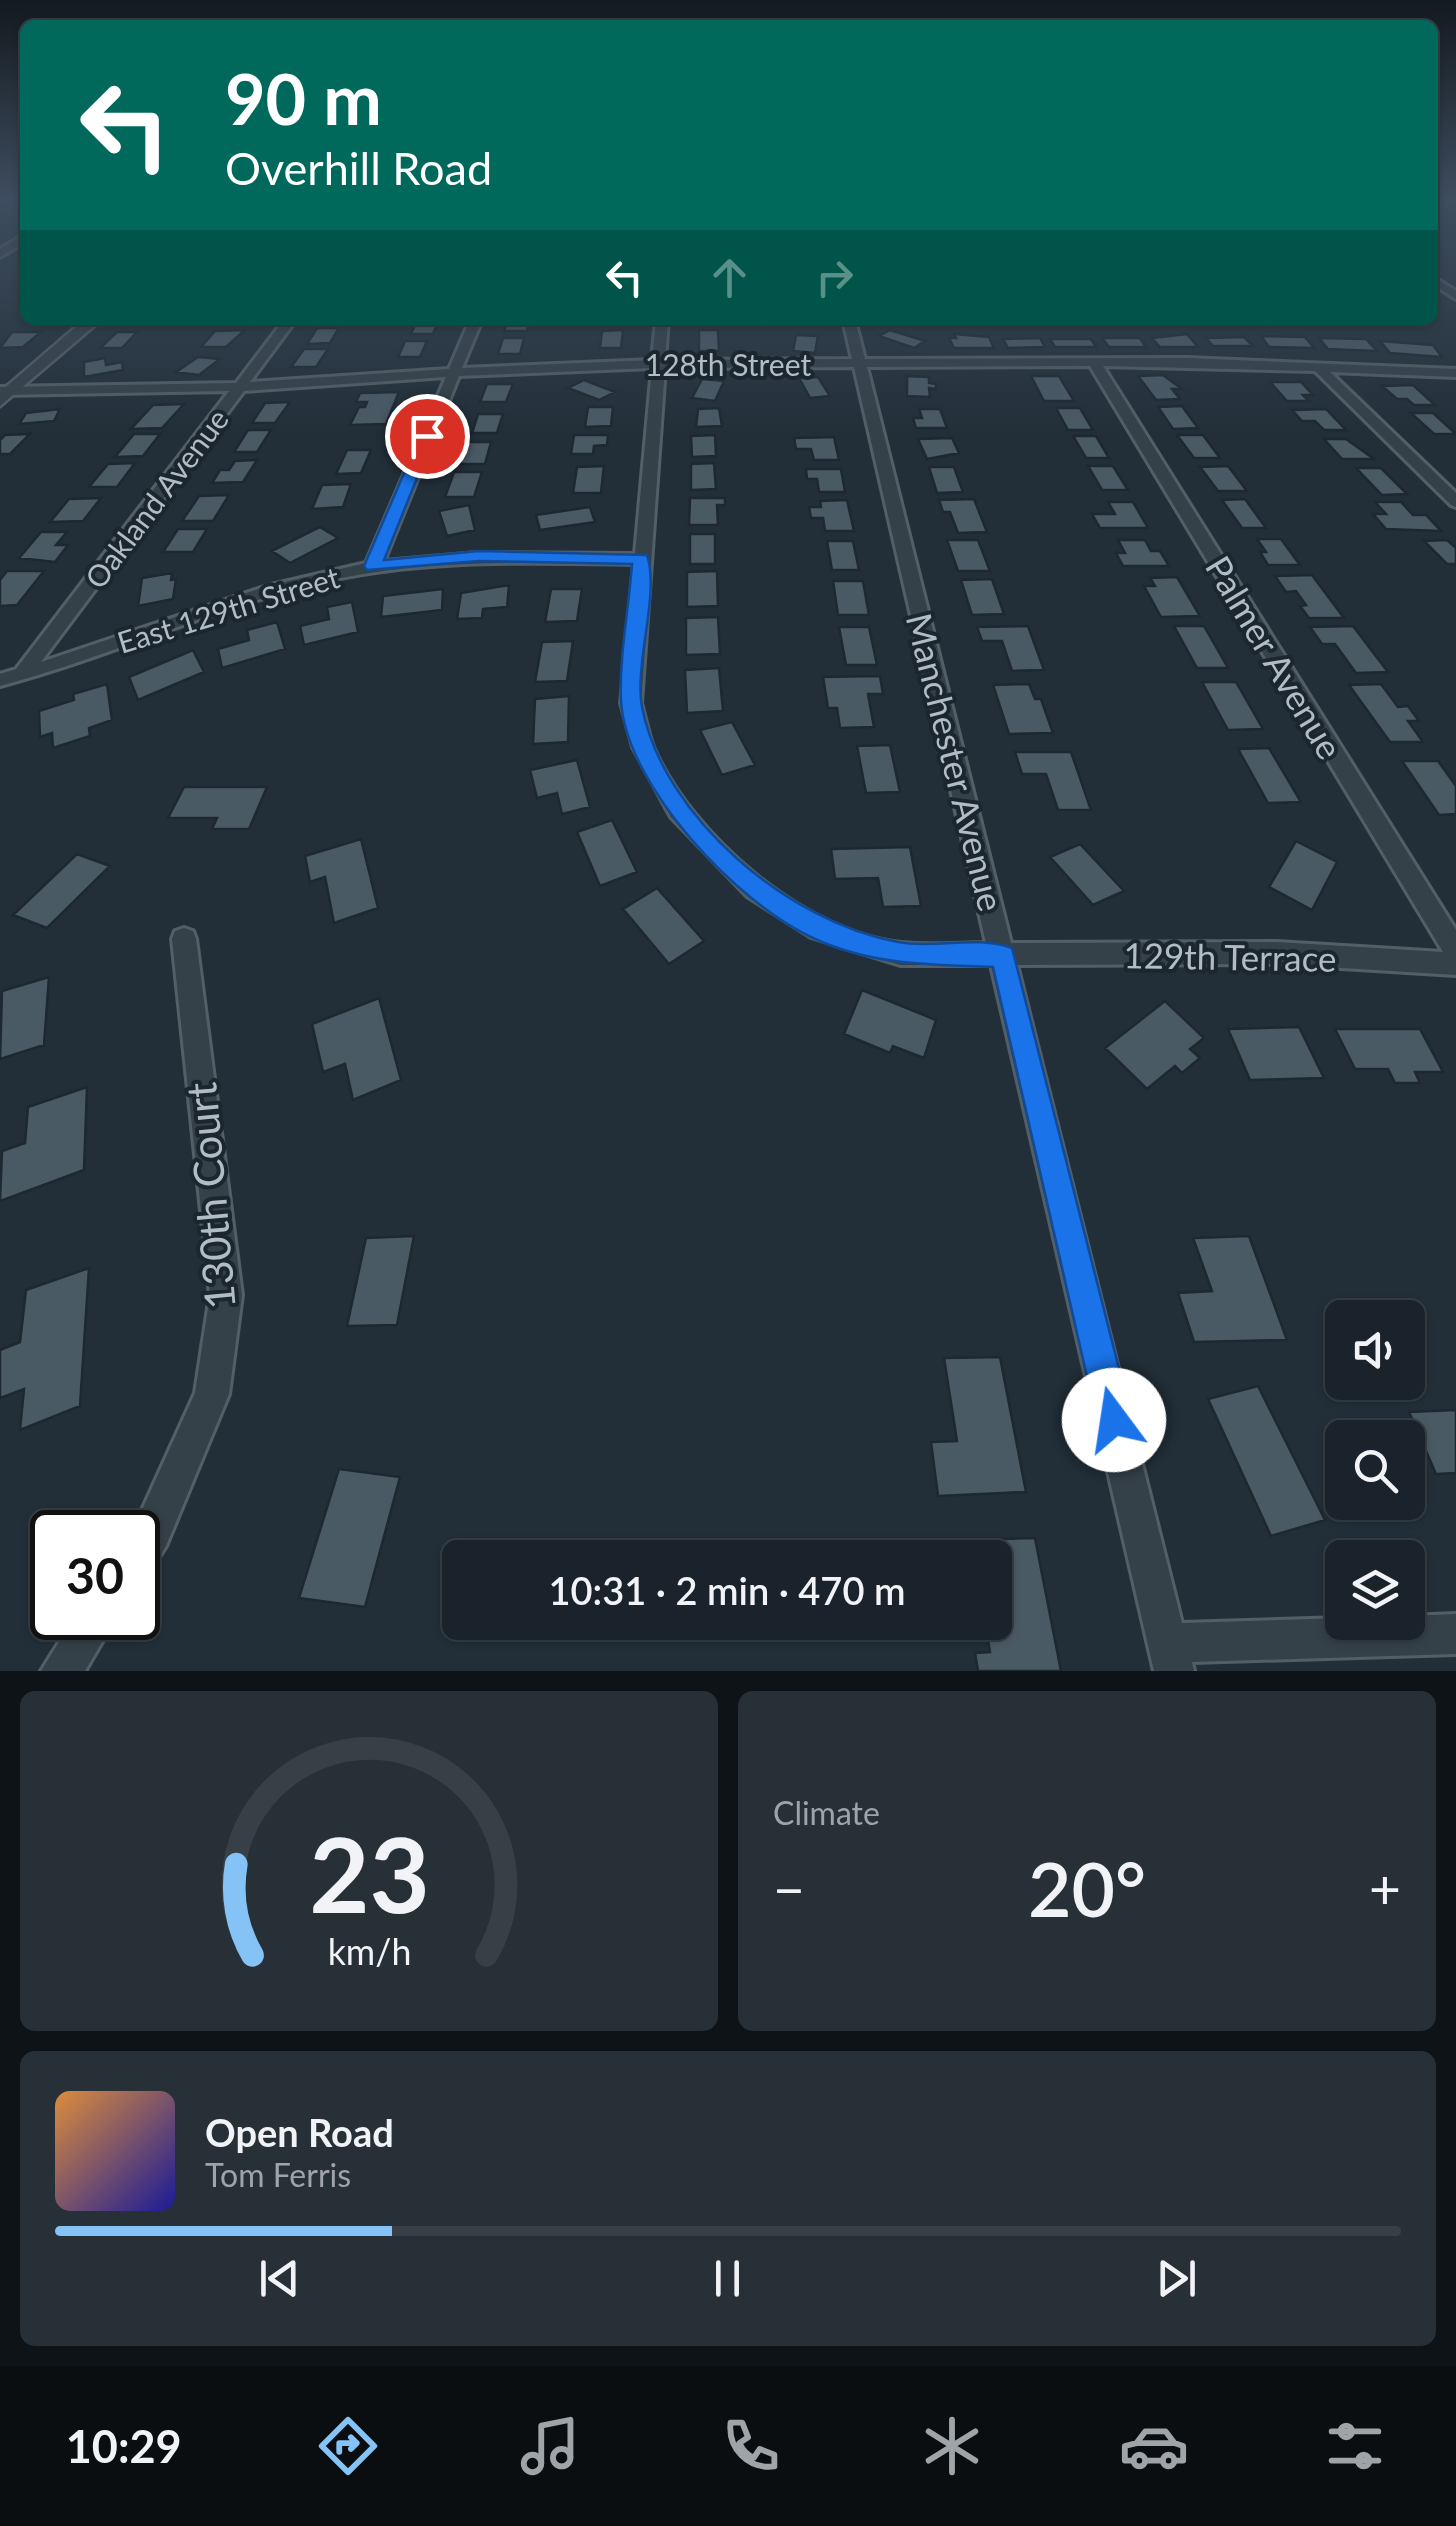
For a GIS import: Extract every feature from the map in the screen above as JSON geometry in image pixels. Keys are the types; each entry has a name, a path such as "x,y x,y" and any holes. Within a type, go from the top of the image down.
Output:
{"street":[{"path":"4,394 86,325"},
{"name":"Oakland Avenue","path":"22,675 286,325"},
{"path":"373,566 474,325"},
{"name":"129th Terrace","path":"662,325 631,702 643,748 679,811 755,889 820,930 900,954 1277,953 1456,964"},
{"name":"Manchester Avenue","path":"851,325 1171,1657"},
{"name":"128th Street","path":"4,394 239,387 454,372 658,364 1094,362 1316,365 1456,373"},
{"name":"Palmer Avenue","path":"1094,362 1456,952"},
{"path":"1316,365 1456,502"},
{"name":"East 129th Street","path":"0,680 243,598 373,566 479,556 641,559"},
{"name":"130th Court","path":"160,1517 212,1394 226,1295 184,938"},
{"path":"1171,1657 1456,1634"},
{"path":"61,1671 82,1640"}],"building":[{"path":"415,325 437,325 433,334 411,334"},
{"path":"506,325 529,325 527,331 504,331"},
{"path":"317,328 339,328 330,343 307,344"},
{"path":"245,330 226,347 201,347 215,331"},
{"path":"623,330 621,348 600,348 602,331"},
{"path":"699,330 718,330 719,351 699,351"},
{"path":"890,330 925,341 914,348 879,336"},
{"path":"12,332 41,332 23,347 0,348"},
{"path":"117,332 137,332 122,348 100,348"},
{"path":"954,334 989,337 994,348 954,348 949,338 956,338"},
{"path":"1187,334 1198,347 1160,347 1152,338"},
{"path":"796,335 818,336 815,353 793,351"},
{"path":"1261,336 1305,337 1314,348 1269,347"},
{"path":"1244,337 1253,346 1213,346 1206,338"},
{"path":"503,338 524,338 520,354 498,354"},
{"path":"1040,338 1045,347 1008,348 1003,339"},
{"path":"1102,338 1140,338 1146,347 1109,347"},
{"path":"1319,338 1366,339 1377,351 1328,349"},
{"path":"1050,339 1091,339 1096,347 1055,347"},
{"path":"405,341 427,341 420,357 398,357"},
{"path":"1380,341 1433,345 1442,357 1390,353"},
{"path":"304,349 328,349 316,367 291,367"},
{"path":"198,357 220,359 199,375 176,372"},
{"path":"105,358 106,365 122,362 123,370 84,377 84,362"},
{"path":"1163,375 1182,389 1172,389 1180,399 1156,400 1138,376"},
{"path":"907,376 929,377 929,383 936,384 936,389 929,388 930,397 907,396"},
{"path":"1031,376 1059,376 1074,401 1044,401"},
{"path":"818,377 830,396 810,398 799,378"},
{"path":"702,379 724,381 715,401 692,398"},
{"path":"584,380 615,392 599,400 568,388"},
{"path":"1270,382 1301,382 1313,395 1303,395 1309,401 1287,401"},
{"path":"487,384 513,384 506,402 480,402"},
{"path":"1413,385 1435,405 1414,405 1407,399 1397,399 1382,386"},
{"path":"399,392 386,424 350,425 359,407 365,407 367,402 356,402 360,393"},
{"path":"290,402 275,423 252,423 265,403"},
{"path":"184,404 162,428 131,429 153,405"},
{"path":"1182,406 1198,428 1173,429 1158,407"},
{"path":"588,407 613,407 611,426 585,427"},
{"path":"719,408 722,426 696,427 698,409"},
{"path":"1056,408 1080,408 1093,430 1068,430"},
{"path":"60,409 54,421 19,424 26,413"},
{"path":"919,409 940,409 947,428 916,428 913,418 922,418"},
{"path":"1326,409 1346,430 1324,430 1315,421 1302,421 1292,410"},
{"path":"1411,413 1433,413 1456,434 1434,434"},
{"path":"478,414 503,414 497,433 472,433"},
{"path":"248,430 271,430 257,452 234,452"},
{"path":"30,434 10,454 0,454 0,440 5,435"},
{"path":"134,434 160,434 143,456 115,457"},
{"path":"574,435 608,435 607,445 594,446 593,454 571,454"},
{"path":"715,435 716,456 692,457 691,436"},
{"path":"1177,435 1203,435 1220,458 1194,458"},
{"path":"1073,436 1096,436 1109,458 1086,458"},
{"path":"834,437 839,460 814,460 811,449 796,449 794,438"},
{"path":"952,438 959,453 927,459 918,439"},
{"path":"1324,439 1346,439 1374,459 1342,459"},
{"path":"466,442 491,442 485,464 460,464"},
{"path":"347,450 371,450 361,473 336,474"},
{"path":"257,460 243,482 212,483 220,470 229,470 235,461"},
{"path":"135,463 117,487 89,487 108,464"},
{"path":"714,463 716,489 691,490 691,464"},
{"path":"604,466 601,493 573,493 577,467"},
{"path":"1088,466 1113,466 1128,490 1102,490"},
{"path":"1228,466 1247,491 1218,491 1200,467"},
{"path":"929,467 954,467 963,492 937,493"},
{"path":"1356,468 1381,468 1407,494 1382,495"},
{"path":"806,469 841,469 845,492 819,492 817,479 807,479"},
{"path":"454,472 482,472 474,497 445,497"},
{"path":"351,484 343,507 312,509 322,485"},
{"path":"229,495 213,521 182,521 199,496"},
{"path":"101,498 83,521 50,522 69,499"},
{"path":"690,498 725,498 725,505 717,505 718,525 689,525"},
{"path":"974,499 987,532 958,533 950,512 943,512 939,500"},
{"path":"1245,499 1266,528 1242,528 1222,500"},
{"path":"847,500 854,531 825,531 823,518 811,518 809,507 821,507 820,501"},
{"path":"1108,502 1133,502 1148,528 1100,528 1092,514 1115,514"},
{"path":"1375,502 1401,502 1413,515 1426,515 1441,531 1386,529 1373,514 1386,514"},
{"path":"469,505 475,530 447,536 439,511"},
{"path":"590,507 595,522 540,530 536,515"},
{"path":"320,527 338,538 290,563 272,551"},
{"path":"178,529 207,529 193,552 163,552"},
{"path":"41,532 67,532 56,545 68,545 55,562 19,558"},
{"path":"690,534 715,534 715,564 690,564"},
{"path":"1257,539 1281,539 1300,565 1268,565 1260,552 1266,552"},
{"path":"947,540 978,540 990,571 958,571"},
{"path":"1118,540 1145,540 1151,551 1160,551 1169,566 1123,566 1116,553 1125,553"},
{"path":"1447,540 1456,548 1456,564 1447,564 1424,541"},
{"path":"827,541 853,541 859,570 832,570"},
{"path":"7,571 44,571 17,605 0,606 0,580"},
{"path":"717,571 718,606 687,607 687,572"},
{"path":"172,573 171,580 176,579 173,599 138,606 142,578"},
{"path":"1312,575 1344,618 1309,618 1296,591 1286,592 1275,576"},
{"path":"1177,577 1200,616 1161,617 1144,586 1155,586 1150,578"},
{"path":"992,579 1004,614 972,615 961,580"},
{"path":"833,581 863,581 869,615 838,615"},
{"path":"509,585 507,607 483,609 482,618 457,619 461,593"},
{"path":"443,589 442,610 381,617 383,596"},
{"path":"551,589 582,589 577,621 545,622"},
{"path":"352,602 358,632 304,645 300,626 329,619 327,607"},
{"path":"718,617 720,654 686,655 686,618"},
{"path":"277,622 285,649 222,668 218,649 249,640 247,630"},
{"path":"1028,626 1044,670 1012,671 1002,641 982,641 977,627"},
{"path":"1174,626 1204,626 1228,668 1197,668"},
{"path":"1353,626 1388,672 1356,673 1335,644 1322,644 1310,627"},
{"path":"839,627 869,627 877,665 846,665"},
{"path":"573,641 567,681 535,682 542,642"},
{"path":"193,650 204,672 138,700 129,677"},
{"path":"719,668 723,711 687,713 685,670"},
{"path":"880,676 883,694 868,694 874,727 840,728 837,708 828,708 823,677"},
{"path":"1202,682 1236,682 1263,729 1228,730"},
{"path":"107,684 112,720 89,728 90,736 53,748 52,733 40,737 39,711 74,700 73,694"},
{"path":"1029,684 1035,699 1041,699 1053,733 1009,734 993,685"},
{"path":"1381,684 1398,707 1408,706 1419,721 1408,721 1423,742 1390,742 1349,685"},
{"path":"569,696 568,742 533,744 535,699"},
{"path":"732,722 755,765 722,775 700,730"},
{"path":"890,745 900,792 866,793 857,746"},
{"path":"1269,748 1301,802 1268,803 1238,749"},
{"path":"1015,752 1071,752 1091,810 1058,810 1046,774 1022,774"},
{"path":"577,760 590,807 562,814 557,793 537,798 530,770"},
{"path":"1402,761 1438,761 1456,786 1456,814 1439,815"},
{"path":"184,787 267,787 249,829 212,829 217,818 168,818"},
{"path":"612,820 637,872 600,886 577,832"},
{"path":"361,839 378,908 334,923 325,877 310,882 305,856"},
{"path":"1296,841 1337,862 1312,910 1269,887"},
{"path":"1080,844 1124,891 1093,905 1050,857"},
{"path":"910,847 921,906 883,907 878,878 835,879 831,849"},
{"path":"77,854 110,866 47,928 13,915"},
{"path":"657,888 704,941 669,964 623,909"},
{"path":"49,977 44,1045 0,1059 2,991"},
{"path":"862,990 936,1020 924,1058 893,1046 890,1053 844,1034"},
{"path":"379,998 401,1080 353,1100 345,1064 323,1072 312,1024"},
{"path":"1165,1001 1204,1038 1190,1049 1200,1058 1182,1073 1175,1066 1147,1089 1105,1048"},
{"path":"1299,1027 1324,1078 1250,1080 1228,1029"},
{"path":"1335,1029 1420,1029 1443,1072 1415,1072 1420,1083 1395,1083 1388,1069 1355,1069"},
{"path":"87,1087 84,1170 0,1201 2,1151 25,1143 28,1107"},
{"path":"414,1236 397,1325 347,1326 366,1238"},
{"path":"1249,1236 1287,1340 1194,1342 1178,1293 1212,1291 1193,1238"},
{"path":"89,1268 80,1406 20,1430 24,1389 0,1398 0,1350 20,1342 26,1290"},
{"path":"1000,1357 1026,1492 938,1496 931,1442 957,1441 944,1358"},
{"path":"1258,1386 1325,1520 1271,1536 1208,1399"},
{"path":"1456,1410 1456,1473 1436,1474 1425,1449 1425,1420 1412,1420 1409,1412"},
{"path":"339,1469 400,1477 365,1607 299,1598"},
{"path":"1035,1538 1061,1671 978,1671 975,1653 990,1652 988,1640 1012,1640 1012,1540 972,1540"}],"route":[{"path":"427,436 373,566 479,556 641,559 631,702 643,748 679,811 755,889 820,930 900,954 1003,956 1114,1420"}]}
